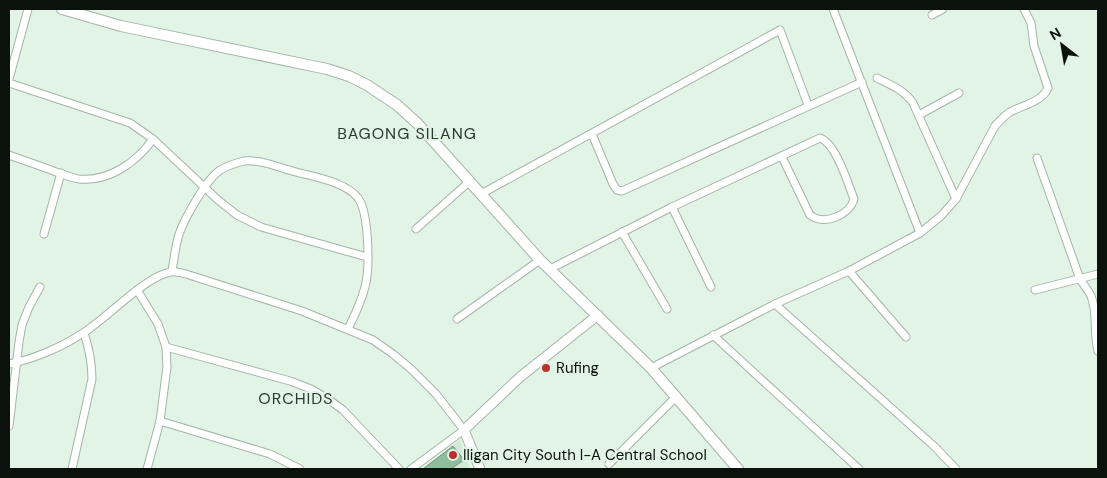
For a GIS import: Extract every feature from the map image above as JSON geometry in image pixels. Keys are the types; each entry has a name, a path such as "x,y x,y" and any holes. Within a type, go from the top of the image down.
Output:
{"main road":[{"path":"62,9 82,12 121,26 327,69 367,85 397,105 423,129 540,260 651,368 738,469"}],"street":[{"path":"28,9 9,81 130,123 154,138 204,188 237,215 261,227 367,257"},
{"path":"833,9 920,233"},
{"path":"932,15 943,9"},
{"path":"651,368 774,304 849,271 920,233 941,216 956,199 995,126 1010,112 1041,97 1048,88 1034,46 1030,23 1024,9"},
{"path":"481,194 780,30 808,105"},
{"path":"877,78 897,87 913,103 956,199"},
{"path":"592,134 613,184 620,191 862,82"},
{"path":"919,115 959,93"},
{"path":"9,155 77,179 95,179 112,173 135,159 154,138"},
{"path":"550,269 672,207 820,138 826,140 836,156 854,199 852,205 847,211 824,220 816,219 810,215 782,157"},
{"path":"1037,158 1080,279 1091,296 1094,332 1098,351"},
{"path":"172,272 178,236 185,218 204,188 218,171 245,161 259,162 332,181 358,197 364,212 368,273 365,288 348,329"},
{"path":"44,234 60,173"},
{"path":"416,229 470,181"},
{"path":"672,207 711,286"},
{"path":"622,232 667,309"},
{"path":"457,319 540,260"},
{"path":"849,271 906,337"},
{"path":"9,364 66,343 84,333 137,290 158,276 172,272 186,274 302,311 373,340 393,354 436,394 464,430 480,469"},
{"path":"1035,290 1098,274"},
{"path":"9,426 22,326 40,286"},
{"path":"137,290 158,324 166,347 167,367 160,421 147,469"},
{"path":"774,304 935,447 956,469"},
{"path":"411,469 464,430 520,377 598,315"},
{"path":"72,469 92,379 92,365 84,333"},
{"path":"712,336 859,469"},
{"path":"166,347 290,381 311,389 343,410 399,469"},
{"path":"609,464 677,396"},
{"path":"160,421 270,454 300,469"}],"shaded area":[{"name":"Iligan City South I-A Central School","path":"460,440 470,469 422,469"}],"building":[{"name":"Iligan City South I-A Central School","path":"453,446 464,460 451,469 423,469"}],"place":[{"name":"Rufing","path":"546,368"},
{"name":"Iligan City South I-A Central School","path":"453,455"}],"district":[{"name":"BAGONG SILANG","path":"407,133"},
{"name":"ORCHIDS","path":"296,398"}]}
